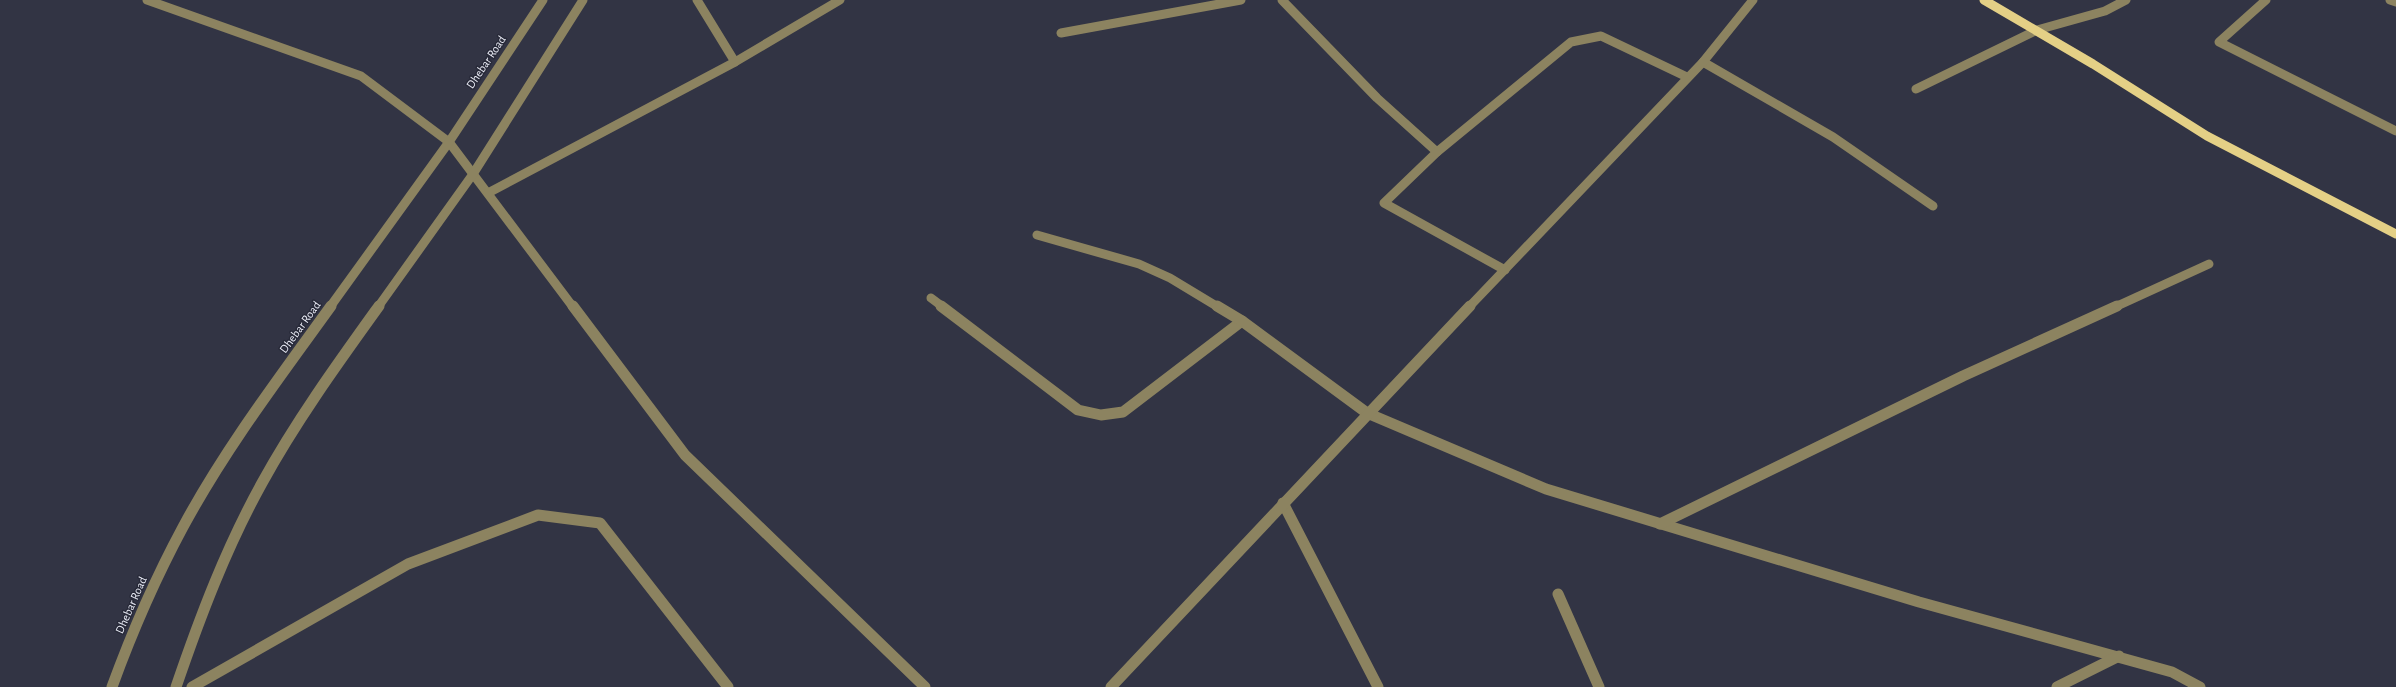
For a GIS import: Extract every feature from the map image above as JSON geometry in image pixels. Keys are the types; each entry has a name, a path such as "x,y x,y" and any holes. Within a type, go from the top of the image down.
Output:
{"main road":[{"path":"1984,0 2037,30 2207,136 2396,234"}],"street":[{"path":"147,0 361,76 449,142 685,455 925,687"},
{"name":"Dhebar Road","path":"112,687 139,614 180,533 243,428 449,142 543,0"},
{"path":"176,687 203,607 239,527 277,456 335,368 473,174 583,0"},
{"path":"697,0 735,62"},
{"path":"488,193 735,62 840,0"},
{"path":"1061,33 1241,0"},
{"path":"1282,0 1291,7 1377,98 1437,152"},
{"path":"1111,687 1367,413 1506,270 1687,77 1703,62 1753,0"},
{"path":"1916,88 2037,30 2105,11 2126,2 2126,0"},
{"path":"2266,0 2219,42 2396,131"},
{"path":"2390,0 2396,2"},
{"path":"1506,270 1384,203 1437,152 1572,42 1600,36 1687,77"},
{"path":"1703,62 1833,137 1933,206"},
{"path":"1038,235 1139,264 1170,278 1242,321 1367,413 1546,489 1919,602 2119,656 2172,672 2200,687"},
{"path":"1660,524 1963,376 2208,264"},
{"path":"931,298 1078,410 1101,415 1123,412 1242,321"},
{"path":"1283,503 1378,687"},
{"path":"192,687 408,564 538,515 600,523 728,687"},
{"path":"1558,594 1573,632 1599,687"},
{"path":"2057,687 2119,656"}]}
